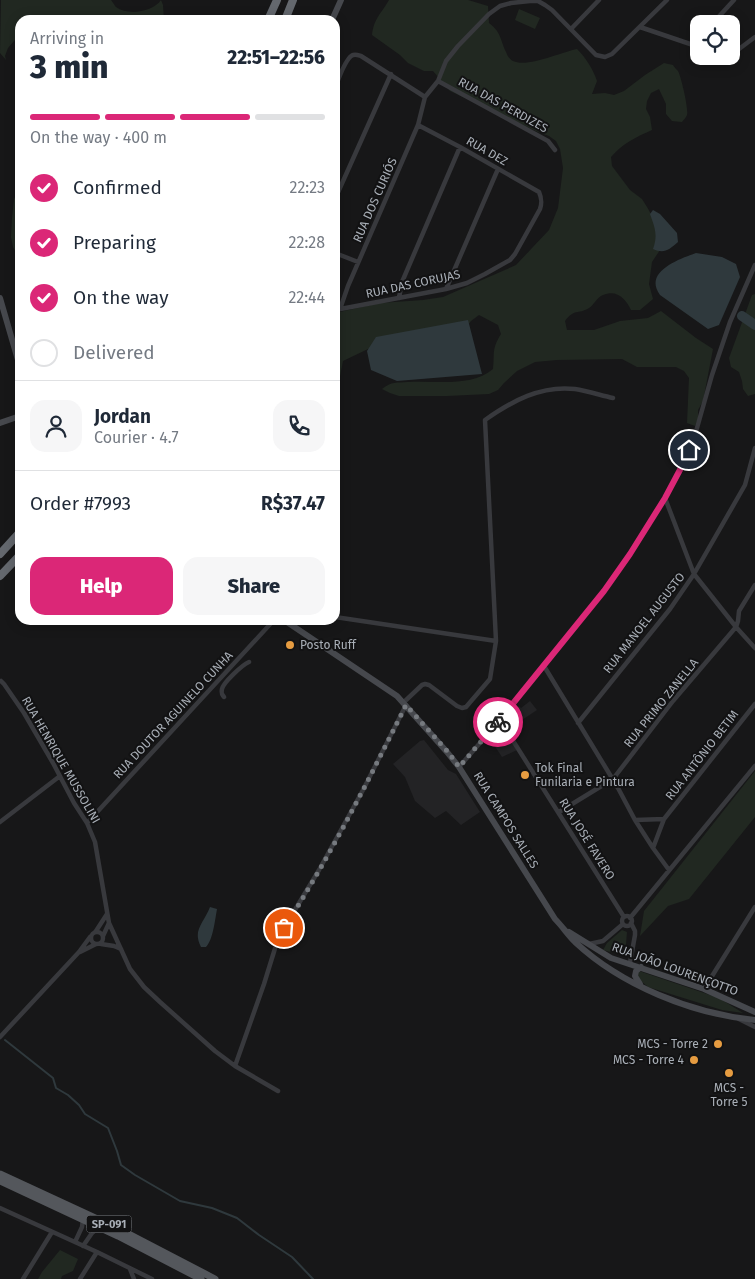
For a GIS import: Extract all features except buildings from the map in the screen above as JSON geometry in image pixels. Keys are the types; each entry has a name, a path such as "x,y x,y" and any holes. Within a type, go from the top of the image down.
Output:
{"highway":[{"path":"270,15 276,0"},
{"path":"287,15 293,0"},
{"path":"0,554 15,538"},
{"path":"0,576 15,560"}],"main road":[{"path":"334,15 341,0"},
{"path":"0,298 15,350"},
{"path":"0,423 15,418"},
{"name":"RUA CAMPOS SALLES","path":"291,625 397,696 448,752 538,894 575,942 613,970 649,990 689,1006 738,1018 755,1018"},
{"name":"RUA JOÃO LOURENÇOTTO","path":"564,928 610,958 630,963 704,989 755,1012"},
{"path":"600,952 602,962"},
{"path":"613,970 625,972 630,963"},
{"path":"641,967 636,971 635,976 638,982 649,990"},
{"name":"RUA CAMPOS SALLES","path":"716,1013 755,1018"},
{"name":"SP-091","path":"0,1174 121,1230 215,1279"},
{"name":"SP-091","path":"1,1182 83,1219 201,1279"}],"street":[{"path":"571,29 600,0"},
{"path":"340,76 347,60 356,54 391,74 425,97 438,81 446,61 488,14 500,6 531,1 538,1 552,10 596,55 605,57 612,54 667,0"},
{"path":"720,15 734,0"},
{"path":"640,27 690,44"},
{"path":"740,48 755,37"},
{"path":"340,188 391,74"},
{"name":"RUA DAS PERDIZES","path":"438,81 548,141 555,150"},
{"name":"RUA DOS CURIÓS","path":"340,305 418,125 425,97"},
{"name":"RUA DEZ","path":"418,125 539,192 542,198"},
{"path":"399,298 402,282 460,147"},
{"path":"446,289 498,169"},
{"name":"RUA DAS CORUJAS","path":"340,310 446,289 467,283 486,274 510,260 515,254 540,209 542,198"},
{"path":"340,255 358,262"},
{"path":"459,767 500,720 604,591 665,498 696,435 712,375 730,322 755,265"},
{"path":"235,1066 277,942 324,862 363,790 405,704 422,684 425,684 457,706 466,707 490,679 496,642 485,420 506,405 536,392 575,389 613,398"},
{"name":"RUA MANOEL AUGUSTO","path":"578,723 670,609 694,574 745,485 755,448"},
{"path":"665,498 694,574 736,628 755,648"},
{"name":"RUA PRIMO ZANELLA","path":"559,812 613,779 673,701 736,628 739,611 755,585"},
{"path":"340,618 496,642"},
{"name":"RUA DOUTOR AGUINELO CUNHA","path":"87,823 269,625"},
{"path":"224,697 222,687 248,662"},
{"path":"544,666 613,779 635,820 669,870"},
{"name":"RUA HENRIQUE MUSSOLINI","path":"1,682 24,713 87,823 94,842 110,922 130,969 144,987 215,1051 235,1066 278,1091"},
{"name":"RUA ANTÔNIO BETIM","path":"653,848 664,819 755,704"},
{"name":"RUA JOSÉ FAVERO","path":"500,720 624,917"},
{"path":"623,924 627,926 669,870 755,766"},
{"path":"0,822 60,776"},
{"path":"635,820 664,819"},
{"path":"704,989 755,907"},
{"path":"0,1037 79,952 108,914"},
{"path":"589,944 603,941 623,924 624,917 627,916 635,931 630,963"},
{"path":"79,952 102,942 110,922"},
{"path":"96,931 117,939"},
{"path":"90,938 93,943 121,949"},
{"path":"600,952 603,941"},
{"path":"738,1018 755,1027"},
{"path":"0,1208 152,1279"},
{"path":"75,1242 82,1227 83,1219"},
{"path":"83,1246 99,1227"},
{"path":"23,1279 52,1232"},
{"path":"80,1279 97,1252"},
{"path":"130,1269 134,1279"}],"shaded area":[{"path":"1,0 111,0 121,10 133,12 146,10 161,0 163,5 164,15 15,15 15,40 8,48 5,56 6,60 0,53"},
{"path":"389,0 468,0 488,6 489,23 498,33 511,60 519,63 535,61 577,49 589,64 597,81 592,94 605,93 614,95 624,91 664,63 673,65 678,71 687,107 687,115 682,122 672,121 666,114 666,104 659,89 651,93 647,101 646,109 650,117 652,130 630,141 611,157 612,166 630,190 642,199 659,228 662,247 652,262 649,284 653,299 640,310 631,310 620,296 608,293 599,297 589,308 571,314 565,321 567,330 594,330 620,321 648,318 661,311 713,349 703,401 698,410 698,419 695,426 687,423 689,378 684,371 676,367 637,367 622,359 535,362 517,371 498,390 489,394 399,396 382,389 397,383 464,381 484,375 493,369 495,348 501,334 498,325 479,315 464,330 368,349 343,361 340,376 340,312 380,303 443,297 516,265 549,230 558,208 563,168 560,149 556,141 549,136 450,91 433,71 424,71 408,63 372,35 376,20"},
{"path":"519,9 540,18 535,29 515,20"},
{"path":"15,197 15,251 11,237"},
{"path":"653,210 660,214 677,233 678,242 666,250 653,249 655,232 650,214"},
{"path":"696,253 722,257 736,264 740,277 719,325 708,329 660,295 656,287 659,273 673,263"},
{"path":"755,294 755,394 748,396 743,389 739,372 731,367 729,358 752,295"},
{"path":"468,320 482,374 397,381 371,370 367,351 376,337"},
{"path":"530,701 537,710 513,726 509,718 519,706 521,708"},
{"path":"498,731 506,732 517,750 502,757 494,745 488,741"},
{"path":"424,740 448,770 456,774 480,812 461,825 446,811 435,818 415,801 405,777 393,764 420,741"},
{"path":"755,771 755,817 689,899 668,906 640,936 644,911"},
{"path":"210,907 217,909 213,930 206,947 201,947 198,931"},
{"path":"622,930 627,932 625,956 603,950 607,943"},
{"path":"639,971 719,998 743,1013 722,1010 648,987 635,976"},
{"path":"60,1250 78,1259 73,1271 62,1276 61,1279 38,1279 42,1272"}],"waterway":[{"path":"742,316 755,325"},
{"path":"5,1040 53,1078 56,1088 68,1095 79,1105 85,1114 108,1128 121,1165 180,1201 212,1208 237,1218 292,1257 313,1279"}],"way so far":[{"path":"284,928 319,870 363,790 406,705 459,767 498,722"}],"place":[{"name":"Posto Ruff","path":"290,645"},
{"name":"Tok Final Funilaria e Pintura","path":"525,775"},
{"name":"MCS - Torre 2","path":"718,1044"},
{"name":"MCS - Torre 4","path":"694,1060"},
{"name":"MCS - Torre 5","path":"729,1073"}],"route":[{"path":"498,722 604,591 630,554 665,498 689,450"}]}
